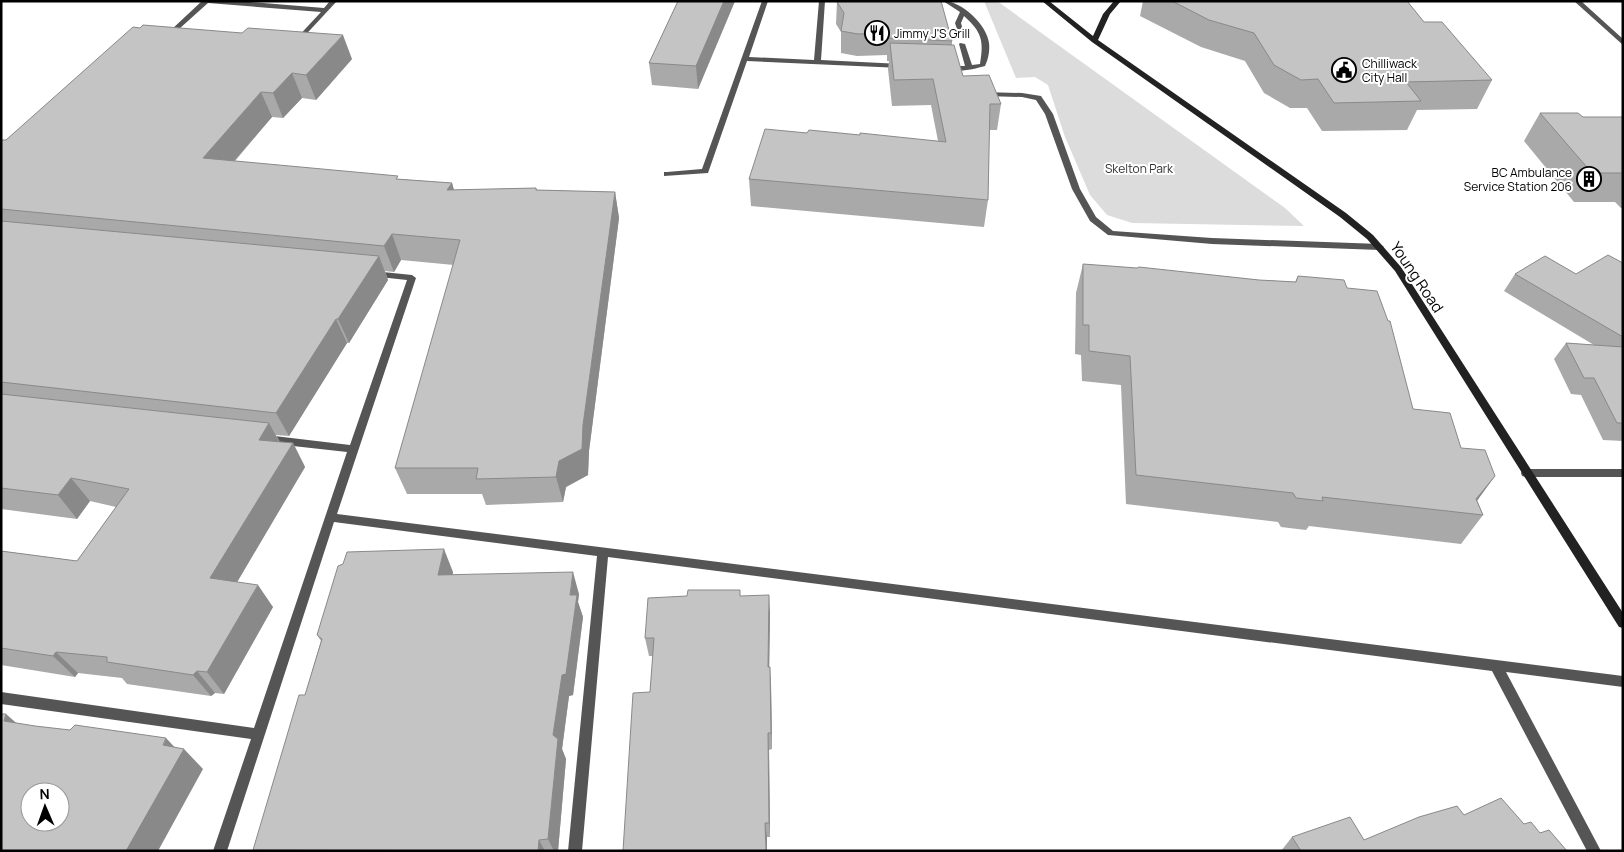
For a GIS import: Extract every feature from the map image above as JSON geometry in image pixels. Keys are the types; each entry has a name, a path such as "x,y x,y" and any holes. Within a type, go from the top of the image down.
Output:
{"main road":[{"name":"Young Road","path":"1044,1 1094,41 1343,214 1380,247 1398,269 1623,623"},
{"path":"1094,41 1100,26 1112,6 1118,1"}],"street":[{"path":"192,33 173,31 208,1 326,10"},
{"path":"286,42 295,43 334,1"},
{"path":"667,174 705,171 765,1"},
{"path":"816,64 822,1"},
{"path":"940,68 968,68 983,64 986,44 978,26 963,12 946,1"},
{"path":"1577,1 1623,43"},
{"path":"961,34 958,23 963,12"},
{"path":"962,44 968,68"},
{"path":"745,59 816,64 912,67"},
{"path":"984,94 1022,95 1038,98 1050,114 1076,189 1093,219 1111,233 1212,241 1380,247"},
{"path":"220,851 330,517 412,278 364,273"},
{"path":"255,438 353,449"},
{"path":"1526,473 1623,473"},
{"path":"330,517 1623,682"},
{"path":"576,851 604,553"},
{"path":"1496,666 1594,851"},
{"path":"1,698 258,734"}],"green space":[{"name":"Skelton Park","path":"984,1 997,1 1285,208 1304,226 1132,223 1107,215 1090,195 1065,137 1048,85 1035,77 1016,78"}],"building":[{"path":"678,1 724,1 696,66 649,63"},
{"path":"941,1 952,41 889,38 888,33 858,34 841,31 844,13 837,2"},
{"path":"1172,1 1407,1 1424,22 1442,22 1492,80 1406,82 1421,101 1334,103 1318,79 1301,80 1274,65 1254,33 1209,20"},
{"path":"143,25 242,33 248,28 343,35 306,75 292,73 273,93 261,92 203,158 398,176 396,179 452,183 447,190 536,188 536,190 615,192 583,425 582,449 559,461 556,477 476,479 478,468 395,468 460,240 392,234 384,246 1,209 1,140 6,140 133,27 140,28"},
{"path":"890,43 954,45 963,76 989,75 1001,104 990,104 988,200 749,179 765,129 807,133 809,130 860,135 860,133 946,142 933,79 894,80"},
{"path":"1540,113 1578,113 1583,117 1623,117 1623,173 1592,173"},
{"path":"1,221 379,256 276,413 1,382"},
{"path":"1608,255 1623,263 1623,337 1515,274 1545,256 1576,274"},
{"path":"1083,264 1139,267 1259,280 1296,282 1298,276 1344,280 1347,288 1377,291 1388,321 1390,321 1413,409 1450,413 1461,448 1485,450 1495,476 1476,499 1483,515 1322,497 1323,501 1296,498 1293,493 1136,475 1130,356 1089,351 1089,325 1083,325"},
{"path":"1566,343 1623,347 1623,423 1617,423 1594,378 1584,378"},
{"path":"1,394 269,423 259,440 293,443 210,578 258,585 207,672 197,671 193,675 107,662 107,657 56,652 53,656 1,648 1,551 77,561 129,489 71,478 58,495 1,488"},
{"path":"444,549 438,575 573,572 570,595 577,595 566,674 562,675 553,735 558,739 548,839 539,840 538,851 253,850 299,695 305,695 322,639 317,635 338,566 343,564 347,552"},
{"path":"688,590 740,590 740,596 769,595 768,667 770,667 771,733 768,733 769,823 765,823 766,851 623,851 633,693 650,692 654,638 645,638 648,598 687,596"},
{"path":"1,714 6,714 4,721 35,726 70,730 75,725 166,738 163,745 184,749 126,851 1,851"},
{"path":"1501,798 1524,824 1531,822 1540,833 1549,830 1567,851 1301,851 1292,837 1350,817 1364,840 1419,817 1457,806 1464,815"}],"place":[{"name":"Jimmy J'S Grill","path":"877,33"},
{"name":"Chilliwack City Hall","path":"1344,70"},
{"name":"BC Ambulance Service Station 206","path":"1589,179"}]}
